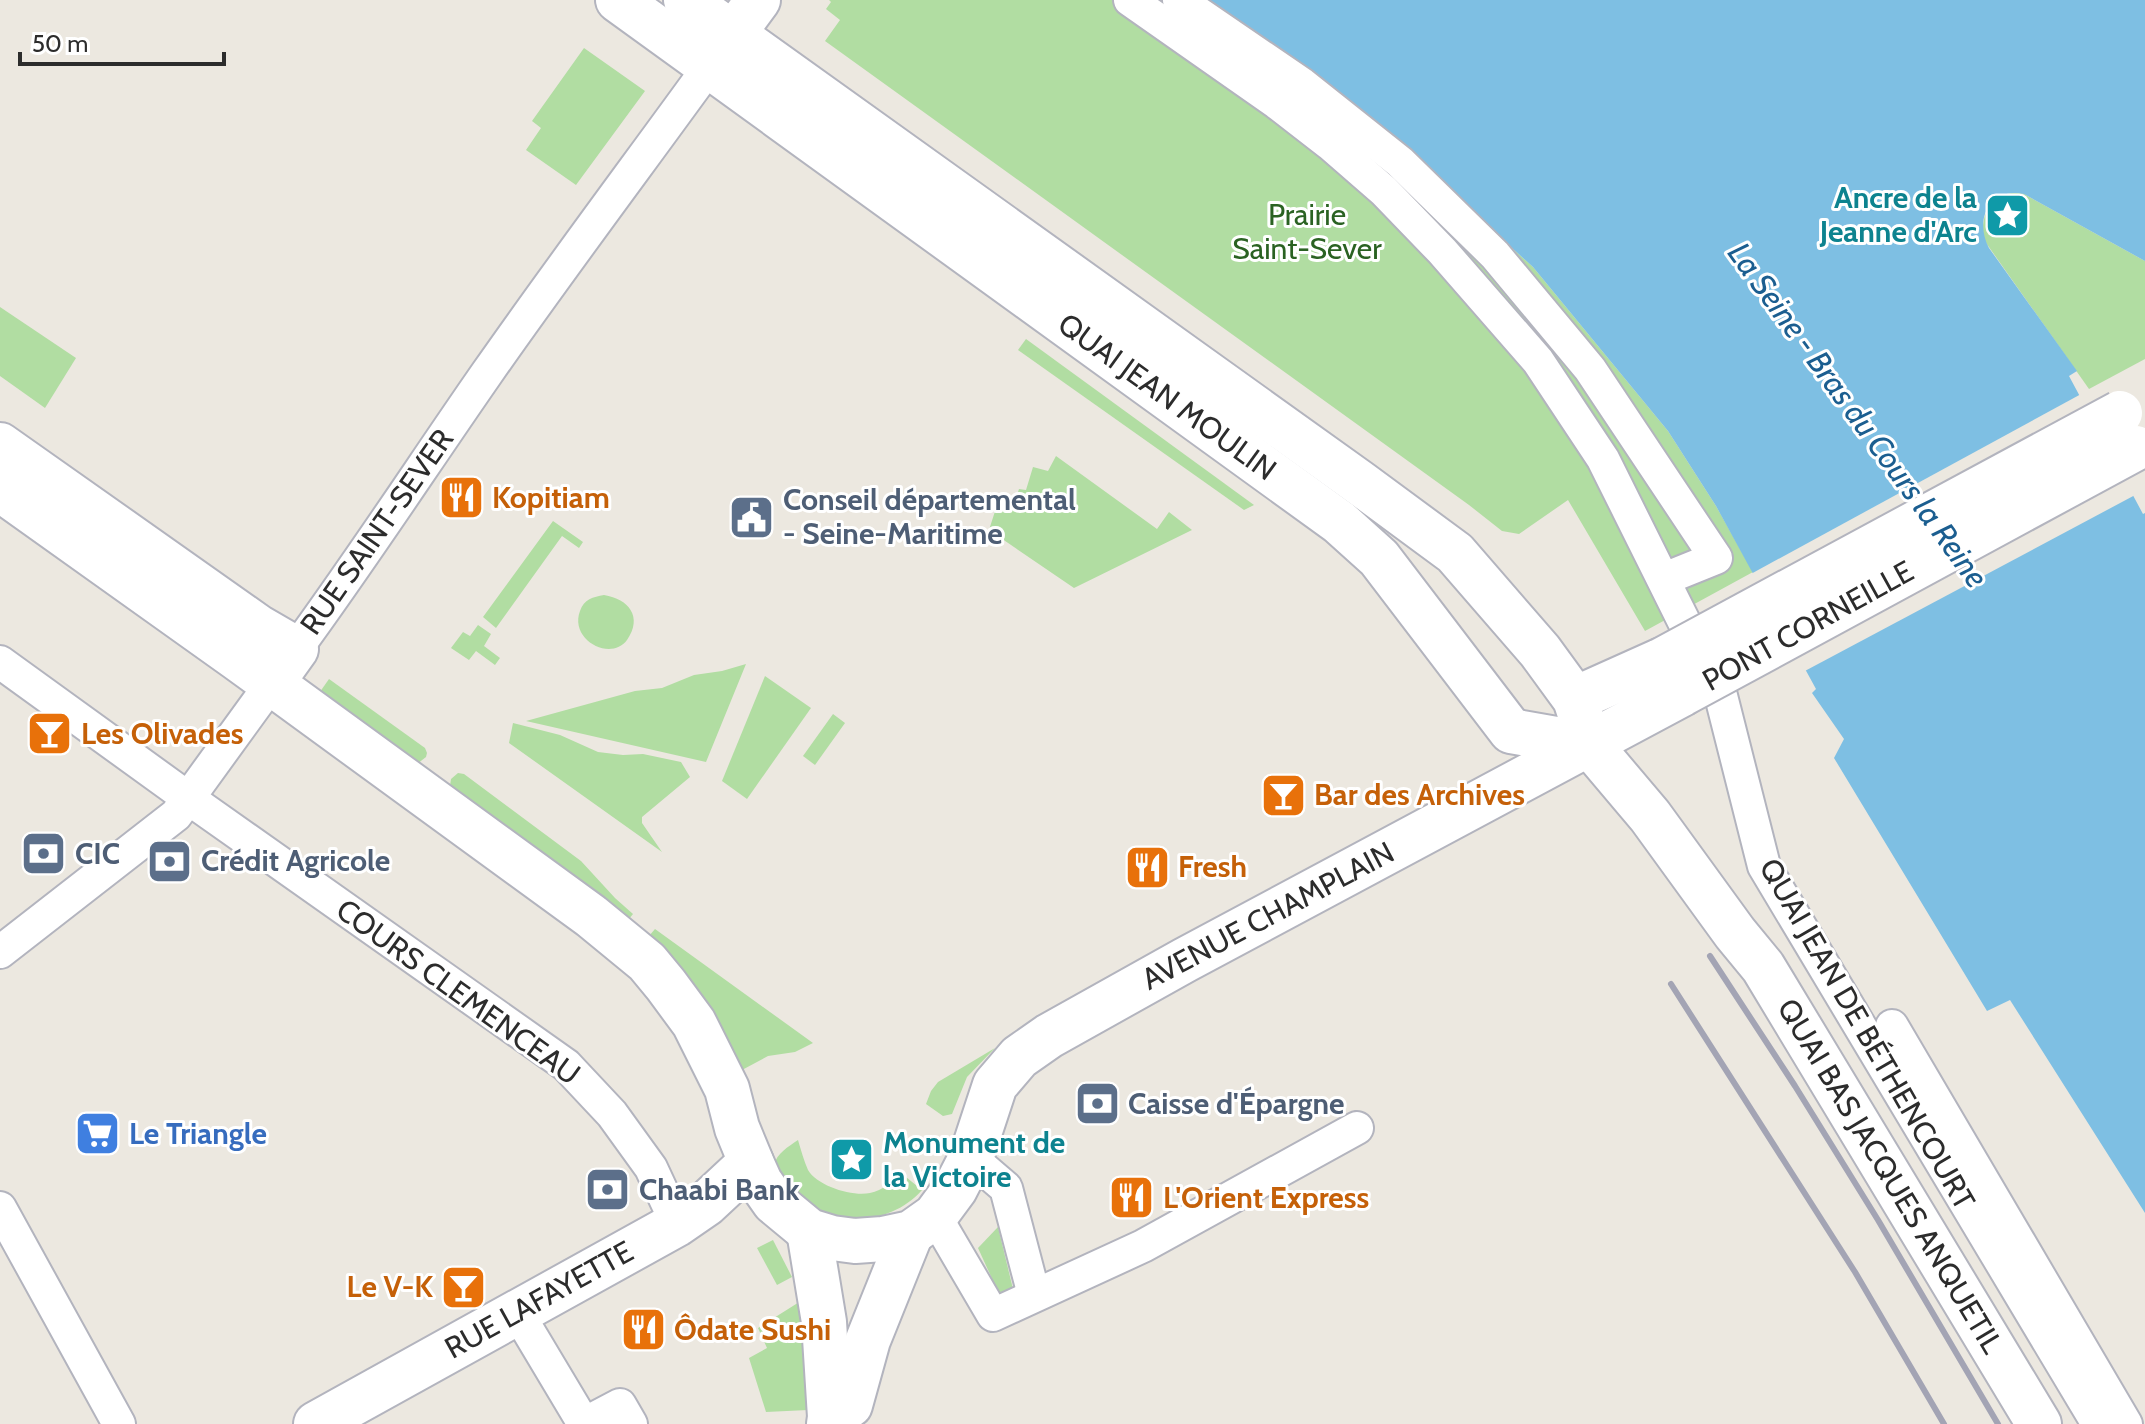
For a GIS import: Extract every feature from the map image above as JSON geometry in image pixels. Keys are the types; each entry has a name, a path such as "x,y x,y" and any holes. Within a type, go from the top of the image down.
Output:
{"main road":[{"name":"QUAI JEAN MOULIN","path":"618,0 733,34"},
{"name":"QUAI JEAN MOULIN","path":"686,0 733,34 881,166 1339,522 1379,558 1511,731 1590,745 1575,699 1540,651 1455,553 1360,483 881,166"},
{"name":"PONT CORNEILLE","path":"1672,677 2145,399"},
{"name":"PONT CORNEILLE","path":"1672,677 2145,443"},
{"path":"0,445 258,627 296,649"},
{"path":"0,489 591,916 647,962 694,1023 718,1068 737,1128 760,1182 774,1202 809,1231 855,1241 883,1239 923,1224"},
{"path":"1402,587 1455,553"},
{"name":"RUE SAINT-SEVER","path":"271,684 296,649"},
{"path":"1575,699 1672,677"},
{"name":"AVENUE CHAMPLAIN","path":"830,1421 850,1405 868,1340 923,1224 955,1189 995,1085 1019,1057 1049,1036 1185,960 1590,745 1672,677"},
{"name":"QUAI BAS JACQUES ANQUETIL","path":"1590,745 1650,816 1763,967 2039,1424"},
{"name":"RUE LAFAYETTE","path":"316,1424 677,1224 706,1204 751,1162"},
{"path":"809,1231 824,1322 830,1421"}],"street":[{"name":"QUAI JEAN DE BÉTHENCOURT","path":"1130,0 1277,103 1384,191 1442,251 1538,361 1603,459 1721,696 1764,866 2098,1424"},
{"path":"1179,0 1302,84 1400,162 1495,255 1590,369 1716,558 1664,579"},
{"name":"RUE SAINT-SEVER","path":"296,649 487,374 733,34"},
{"name":"COURS CLEMENCEAU","path":"0,662 566,1065 612,1114 651,1168 677,1224"},
{"name":"RUE SAINT-SEVER","path":"0,952 176,815 271,684"},
{"path":"1892,1026 2126,1424"},
{"path":"923,1224 993,1315 1143,1246 1357,1128"},
{"path":"976,1141 1006,1188 1034,1295"},
{"path":"0,1208 119,1424"},
{"path":"517,1312 584,1424 620,1405 631,1424"}],"green space":[{"name":"Prairie Saint-Sever","path":"829,0 1196,0 1385,133 1533,267 1668,431 1753,572 1645,631 1568,500 1519,534 1502,531 825,41 840,20 826,9 831,2"},
{"path":"584,48 645,91 576,185 526,150 541,128 532,121"},
{"path":"2016,192 2145,261 2145,359 2089,389 1984,240 1983,223 1989,208 2000,198"},
{"path":"0,307 76,358 45,408 0,376"},
{"path":"1026,339 1254,505 1244,510 1018,350"},
{"path":"1056,456 1157,529 1169,512 1192,530 1074,588 989,530 998,502 1013,507 1019,489 1026,490 1033,467 1048,471"},
{"path":"553,521 583,542 579,548 562,536 496,628 483,617"},
{"path":"604,595 626,605 631,610 634,624 627,640 611,649 593,645 580,631 578,621 586,601"},
{"path":"478,625 491,634 484,646 500,658 495,665 476,651 469,660 451,648 463,632 470,636"},
{"path":"746,664 706,762 526,721 635,691 662,688 694,675"},
{"path":"765,676 811,708 747,799 722,781"},
{"path":"329,679 425,748 426,757 417,764 315,699"},
{"path":"833,714 845,723 815,765 803,756"},
{"path":"513,723 560,735 598,752 643,754 681,762 690,777 642,817 642,823 662,852 509,743"},
{"path":"458,773 464,774 581,861 633,914 628,920 534,846 449,793 451,779"},
{"path":"655,929 813,1043 795,1052 768,1056 742,1070 703,998 678,965 649,936"},
{"path":"995,1048 967,1077 952,1114 943,1116 926,1104 938,1082"},
{"path":"798,1140 808,1170 819,1181 836,1189 870,1193 887,1185 901,1173 922,1190 909,1202 878,1217 843,1219 826,1215 797,1196 774,1165 780,1154"},
{"path":"998,1227 1013,1289 1004,1296 999,1294 978,1248"},
{"path":"773,1240 792,1277 777,1285 757,1248"},
{"path":"804,1299 808,1410 766,1412 749,1358 767,1348 758,1328"}],"water":[{"name":"La Seine - Bras du Cours la Reine","path":"1196,0 2145,0 2145,261 2024,194 2012,193 1994,201 1984,217 1983,227 1989,248 2077,371 2069,376 2145,513 2145,1213 2010,1000 1987,1011 1834,758 1844,739 1812,693 1816,689 1716,506 1668,431 1533,267 1385,133"}],"pier":[{"path":"2083,393 2137,494 1803,672 1749,575"}],"railway":[{"path":"1710,956 1878,1220 1998,1424"},
{"path":"1671,984 1855,1272 1944,1424"}],"place":[{"name":"Ancre de la Jeanne d'Arc","path":"2008,215"},
{"name":"Kopitiam","path":"461,498"},
{"name":"Conseil départemental - Seine-Maritime","path":"752,517"},
{"name":"Les Olivades","path":"50,734"},
{"name":"Bar des Archives","path":"1283,795"},
{"name":"CIC","path":"44,854"},
{"name":"Crédit Agricole","path":"170,861"},
{"name":"Fresh","path":"1147,867"},
{"name":"Caisse d'Épargne","path":"1097,1104"},
{"name":"Le Triangle","path":"98,1134"},
{"name":"Monument de la Victoire","path":"852,1160"},
{"name":"Chaabi Bank","path":"608,1190"},
{"name":"L'Orient Express","path":"1132,1198"},
{"name":"Le V-K","path":"464,1287"},
{"name":"Ôdate Sushi","path":"643,1330"}]}
